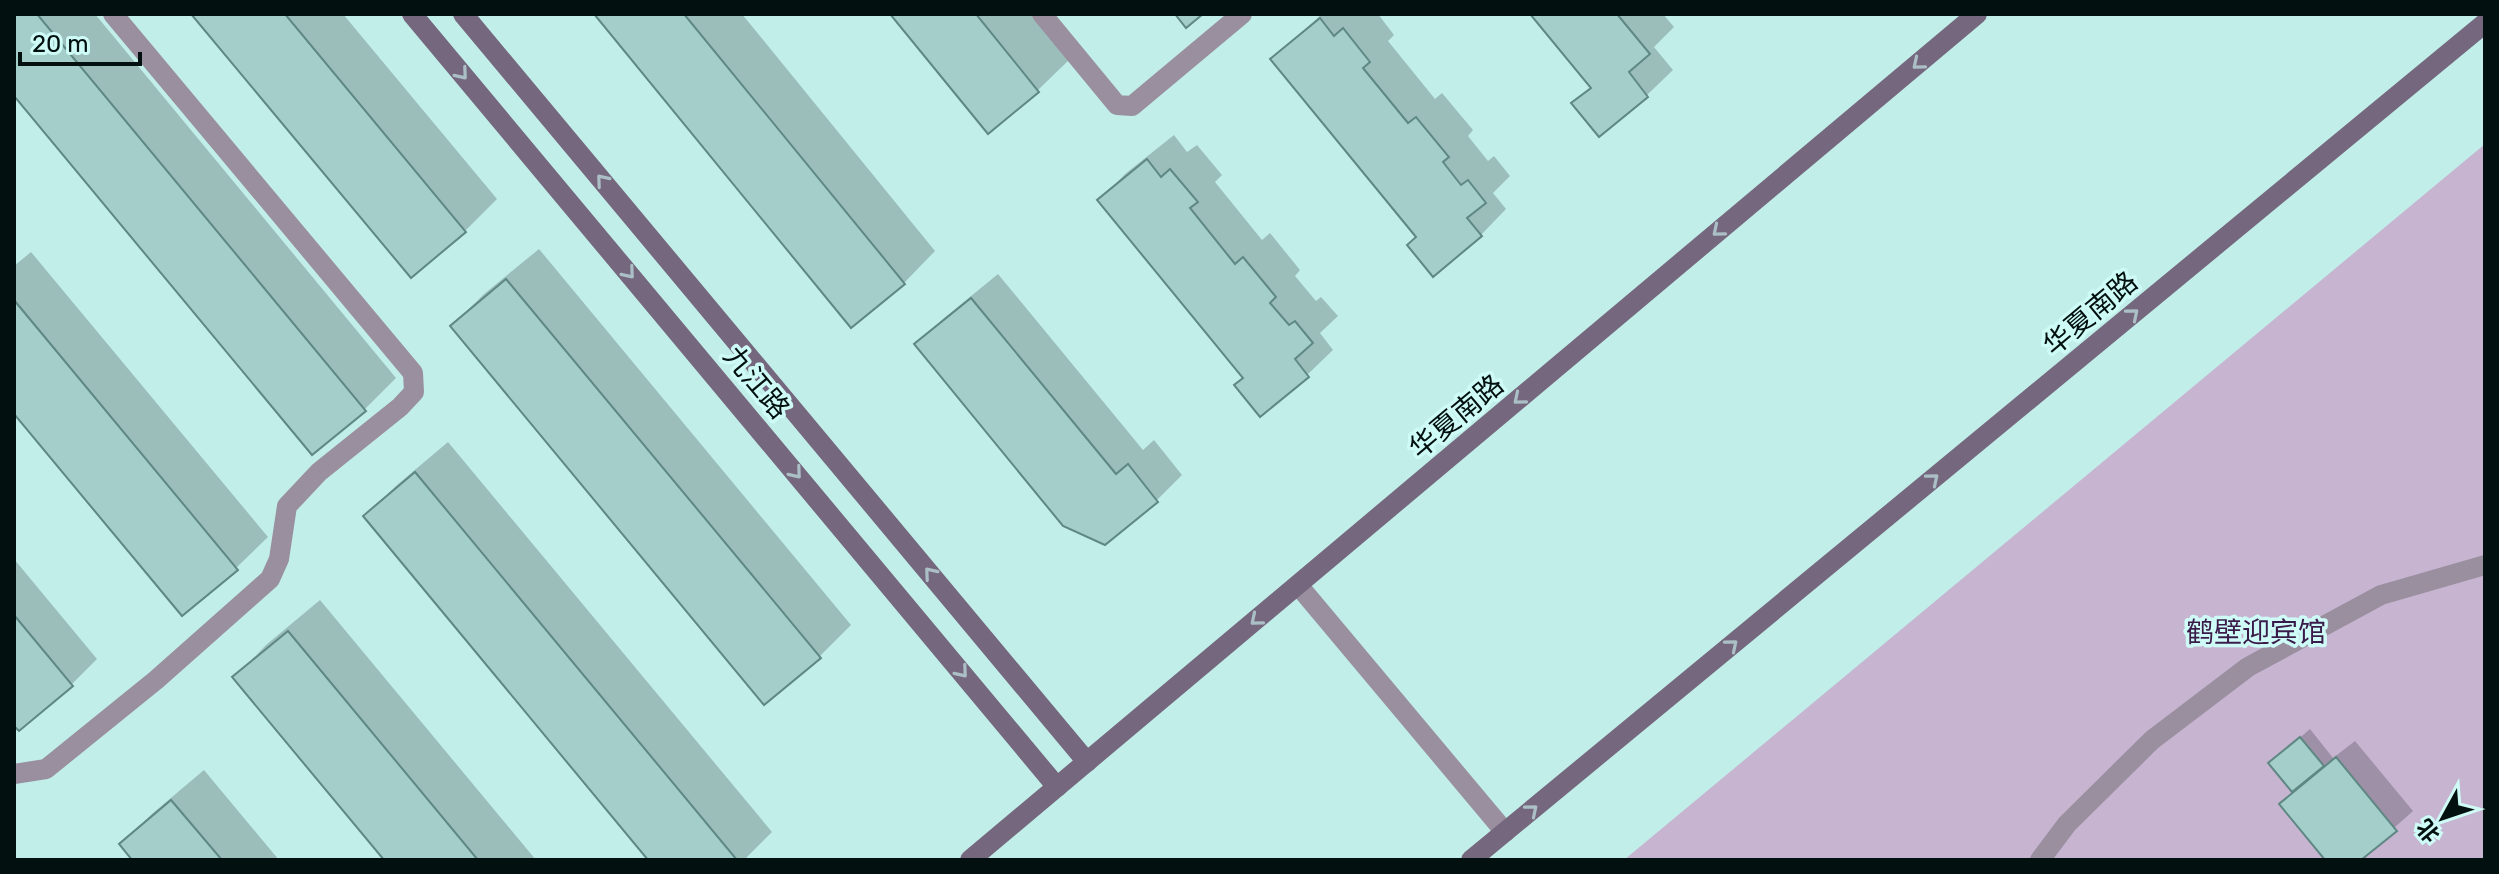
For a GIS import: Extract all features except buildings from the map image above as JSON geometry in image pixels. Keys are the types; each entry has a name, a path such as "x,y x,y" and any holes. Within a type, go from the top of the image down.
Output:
{"main road":[{"name":"九江路","path":"412,14 1057,787"},
{"name":"九江路","path":"463,14 1087,762"},
{"name":"华夏南路","path":"970,860 1977,14"},
{"name":"华夏南路","path":"1471,860 2485,23"}],"street":[{"path":"14,774 46,769 156,680 270,579 279,559 287,506 319,472 400,407 414,392 413,373 113,14"},
{"path":"1042,14 1117,105 1132,106 1242,14"},
{"path":"2040,860 2067,824 2152,740 2248,667 2381,595 2485,565"},
{"path":"1298,585 1505,832"}],"green space":[{"name":"鹤壁迎宾馆","path":"2485,144 2485,860 1624,860"}]}
